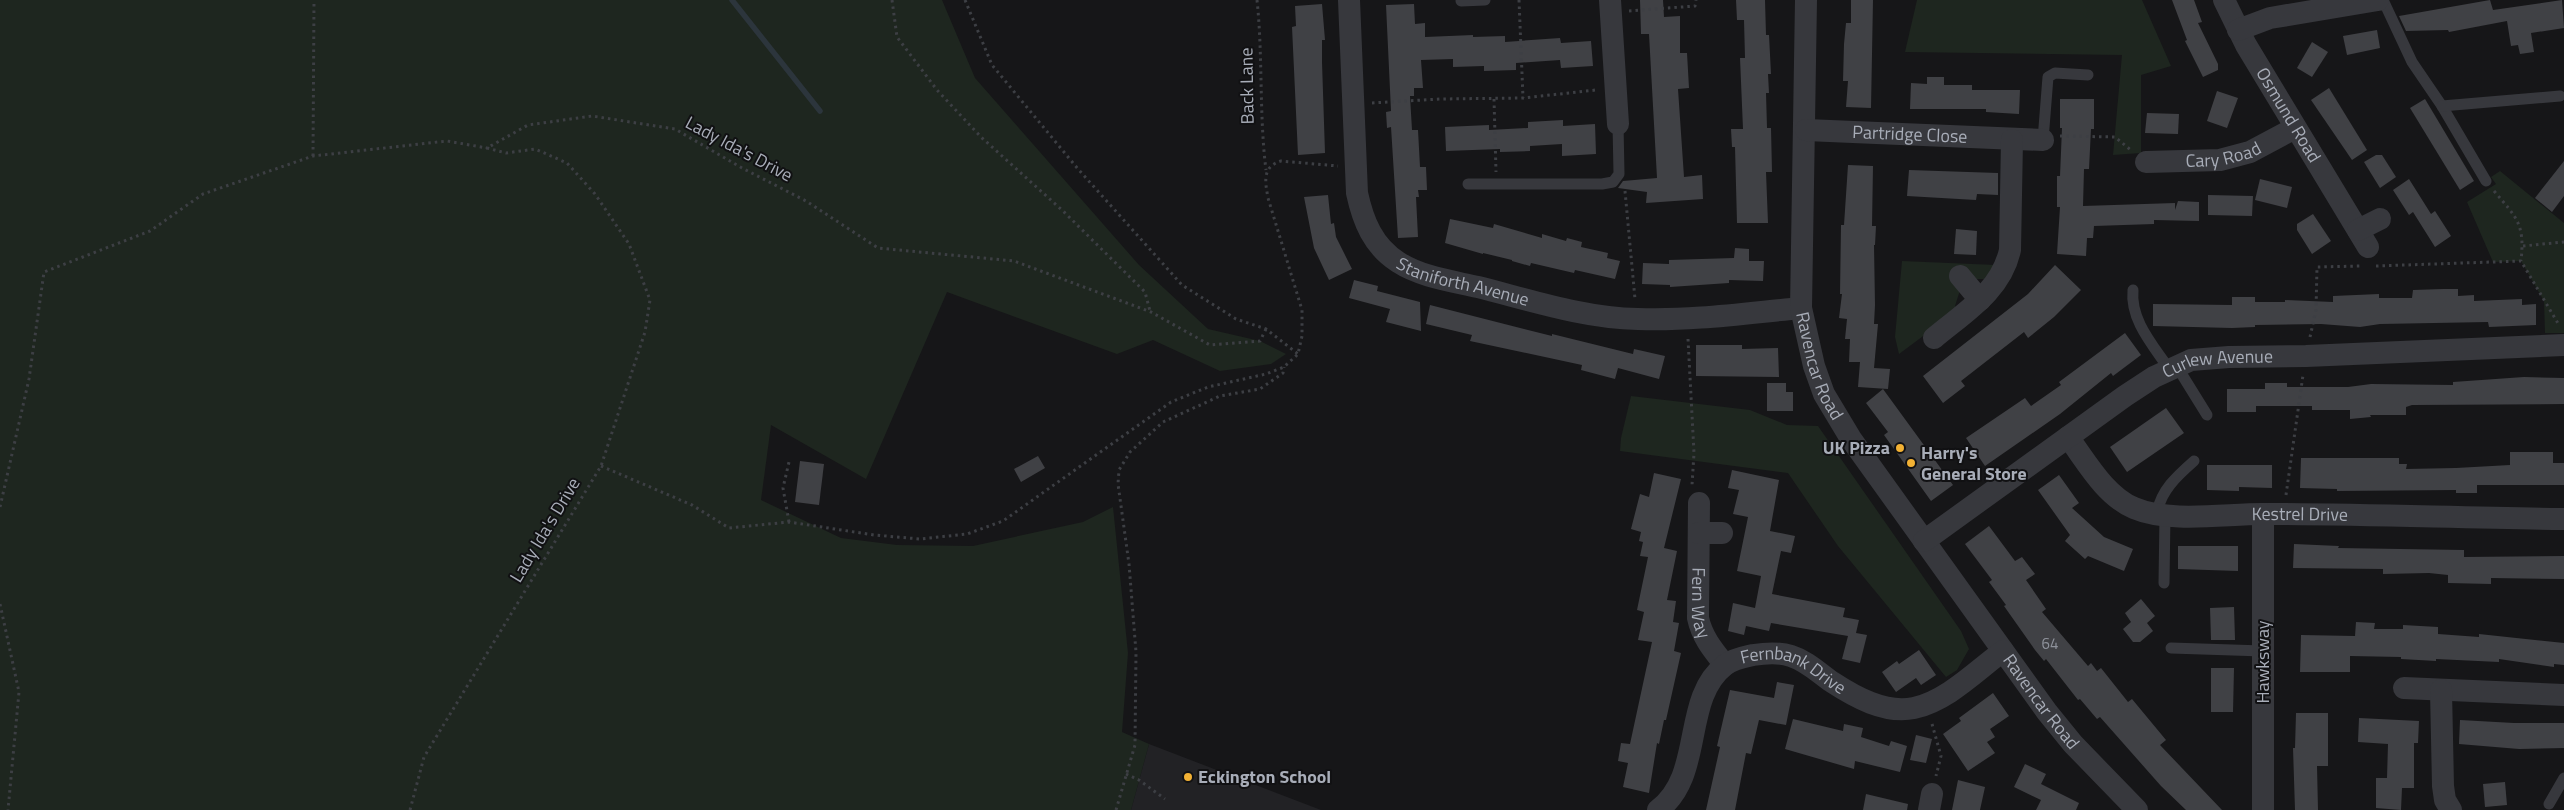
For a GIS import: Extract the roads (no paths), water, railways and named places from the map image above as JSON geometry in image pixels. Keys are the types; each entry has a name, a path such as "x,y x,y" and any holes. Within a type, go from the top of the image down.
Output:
{"street":[{"name":"Staniforth Avenue","path":"1349,0 1355,167 1362,214 1369,232 1383,250 1398,262 1428,274 1552,305 1637,320 1687,318 1801,308"},
{"name":"Ravencar Road","path":"1806,0 1806,130 1801,308 1814,366 1824,394 1851,439 2062,731 2136,810"},
{"name":"Osmund Road","path":"2224,0 2238,30 2295,128 2363,238 2380,219"},
{"path":"2238,30 2270,18 2378,0"},
{"path":"1611,6 1618,124"},
{"name":"Cary Road","path":"2146,162 2220,160 2250,152 2295,128"},
{"name":"Partridge Close","path":"1806,130 2043,140"},
{"path":"1934,338 1980,300 2000,279 2006,266 2010,250 2012,140"},
{"path":"1960,276 1980,300"},
{"name":"Curlew Avenue","path":"1924,541 2125,396 2173,367 2191,360 2564,345"},
{"name":"Kestrel Drive","path":"2068,437 2112,493 2135,509 2161,514 2564,519"},
{"name":"Fern Way","path":"1699,503 1698,618 1701,630 1709,644 1725,665"},
{"name":"Hawksway","path":"2263,810 2263,651 2273,514"},
{"path":"1699,533 1722,533"},
{"name":"Fernbank Drive","path":"1658,810 1666,804 1677,788 1688,761 1703,696 1712,679 1725,665 1740,658 1755,654 1774,653 1791,656 1856,696 1874,704 1894,709 1926,705 1945,694 2003,651"},
{"path":"2404,688 2564,695"},
{"path":"2441,690 2443,786 2445,800 2451,810"}],"lane":[{"path":"1461,1 1485,0"},
{"path":"2383,0 2412,62 2442,106 2486,181"},
{"path":"2043,140 2048,77 2055,73 2088,75"},
{"path":"2442,106 2560,96"},
{"path":"1468,184 1602,184 1613,182 1619,174 1618,124"},
{"path":"2133,290 2135,313 2142,329 2173,367 2207,415"},
{"path":"2164,583 2161,514 2158,503 2164,492 2176,478 2194,462"},
{"path":"2171,648 2263,651"},
{"path":"2549,804 2564,778"}],"waterway":[{"path":"732,0 820,111"}],"place":[{"name":"UK Pizza","path":"1900,448"},
{"name":"Harry's General Store","path":"1911,463"},
{"name":"Eckington School","path":"1188,777"}]}
